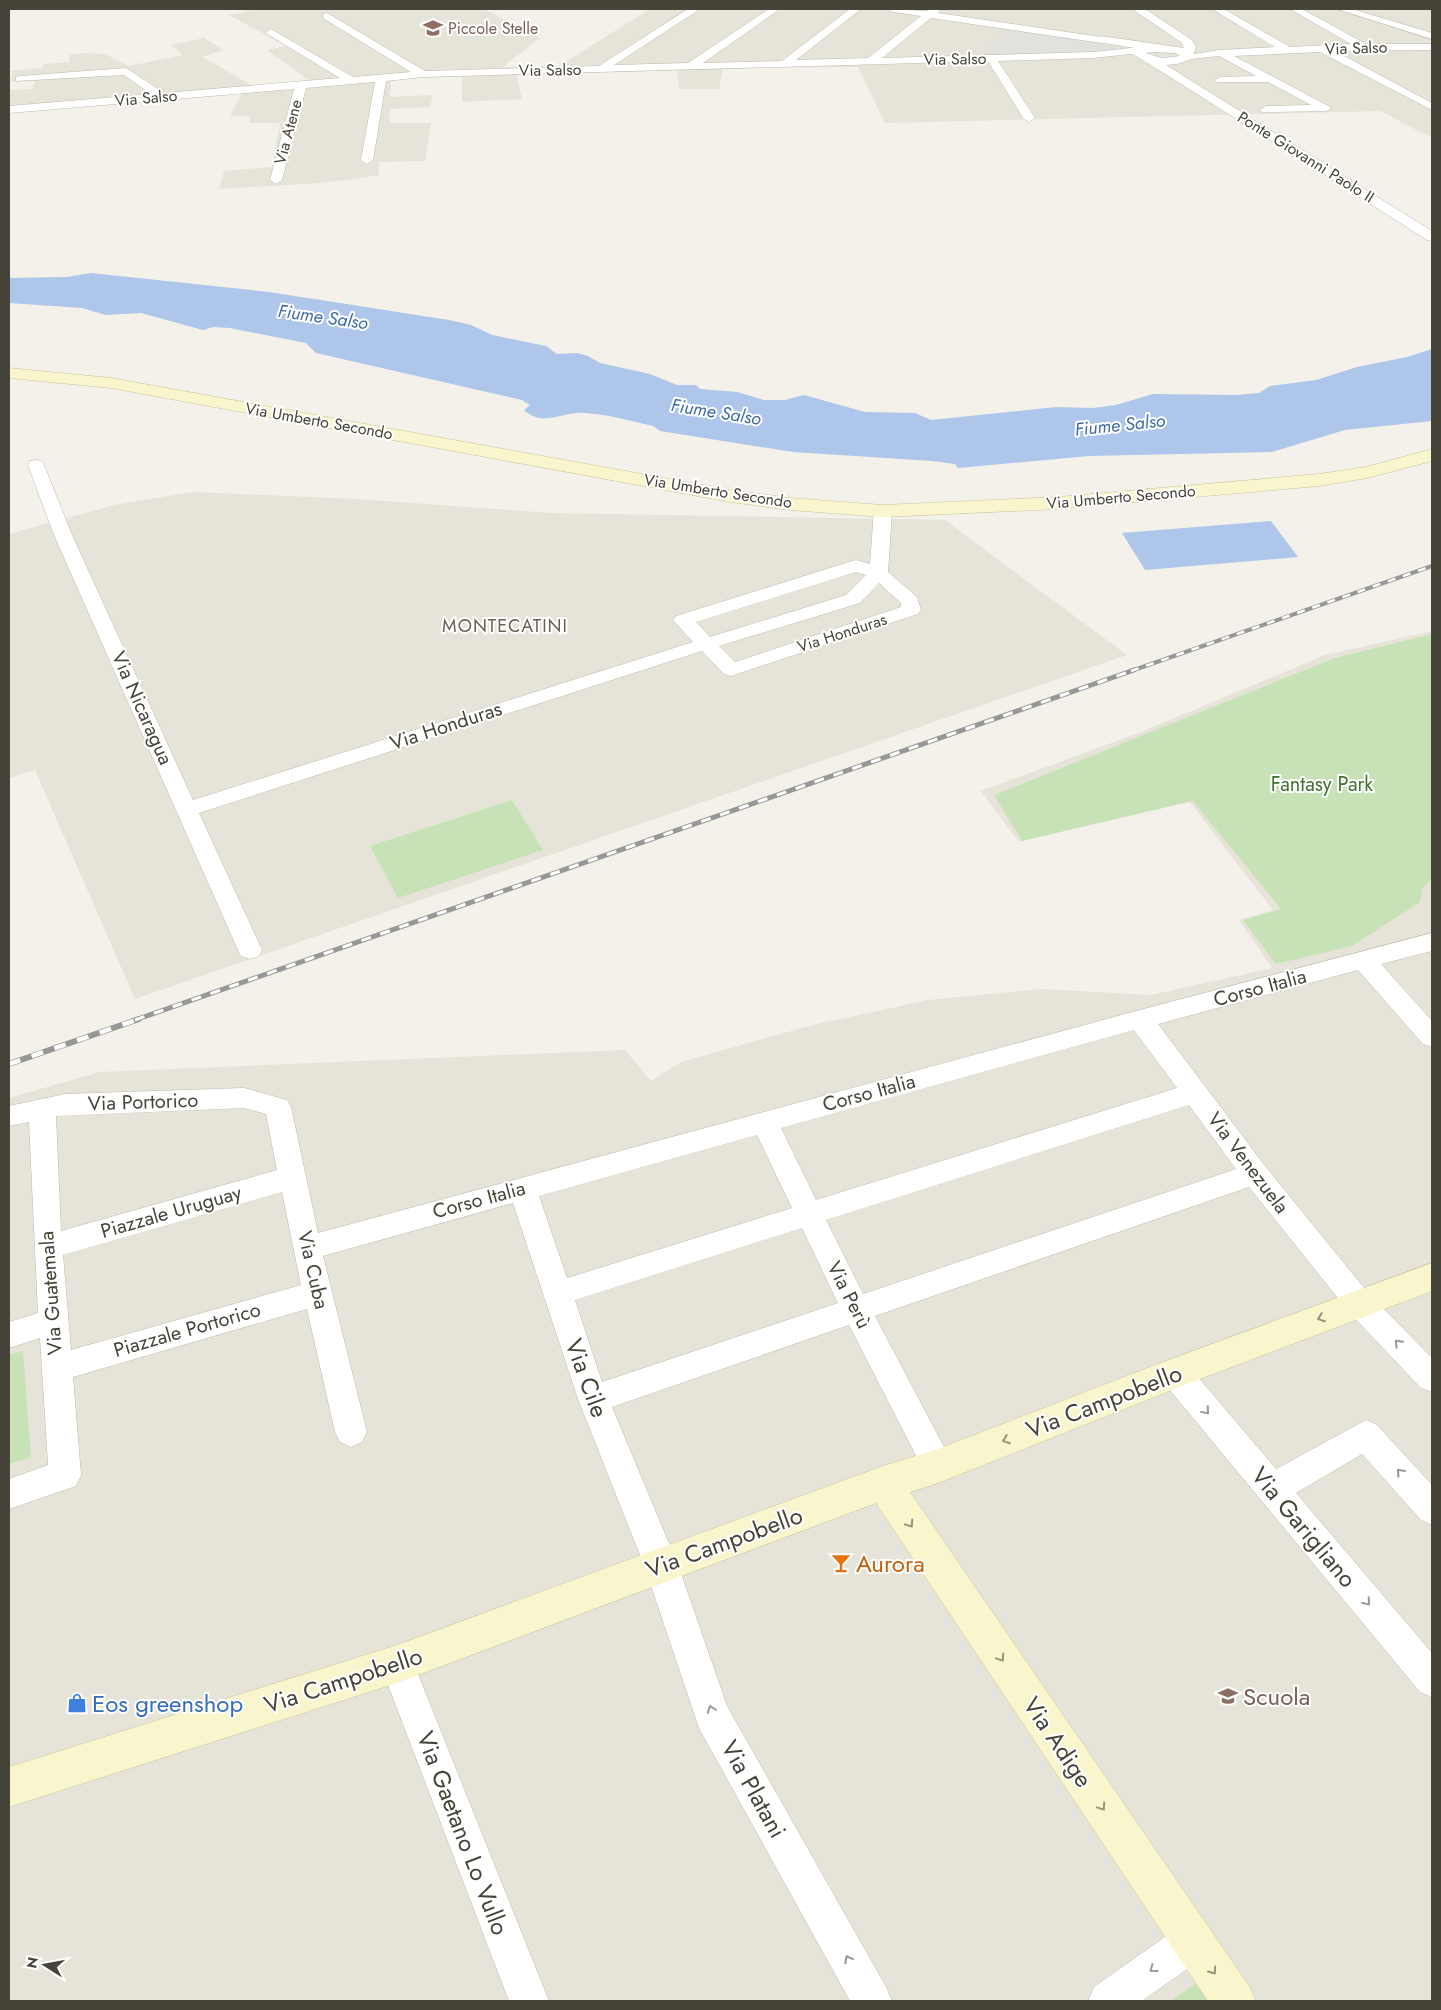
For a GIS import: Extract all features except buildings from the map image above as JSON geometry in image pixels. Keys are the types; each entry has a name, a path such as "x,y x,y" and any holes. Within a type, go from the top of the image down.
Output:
{"main road":[{"name":"Via Umberto Secondo","path":"9,373 111,382 730,496 790,504 883,511 1058,503 1319,480 1367,472 1432,455"},
{"name":"Via Campobello","path":"9,1787 397,1664 883,1483 938,1466 1175,1373 1432,1277"},
{"name":"Via Adige","path":"883,1483 1234,2001"}],"street":[{"path":"601,69 695,9"},
{"path":"691,66 775,9"},
{"path":"784,64 856,9"},
{"path":"894,9 933,11 999,24 1101,40 1147,53"},
{"path":"1138,9 1174,32 1185,52"},
{"path":"1216,9 1289,51"},
{"path":"1295,9 1364,47"},
{"path":"1342,9 1432,36"},
{"path":"871,61 933,11"},
{"path":"327,16 423,74"},
{"path":"986,37 999,24"},
{"path":"271,32 351,80"},
{"path":"1093,55 1147,53 1175,42 1174,32"},
{"path":"1101,40 1147,53"},
{"name":"Via Salso","path":"1221,53 1364,47 1432,47"},
{"path":"1394,47 1417,58"},
{"path":"962,59 973,48"},
{"path":"1322,49 1432,107"},
{"path":"1179,77 1173,69 1185,52 1206,50 1221,53 1326,108 1266,110"},
{"path":"1093,55 1185,52 1221,53"},
{"name":"Ponte Giovanni Paolo II","path":"1147,53 1179,77 1432,237"},
{"name":"Via Salso","path":"9,110 423,74 1093,55"},
{"path":"991,58 1029,118"},
{"path":"20,79 126,70 162,97"},
{"path":"367,160 380,78"},
{"path":"1221,80 1270,79"},
{"name":"Via Atene","path":"276,180 301,85"},
{"name":"Via Nicaragua","path":"36,465 63,535 250,950"},
{"path":"879,573 883,511"},
{"name":"Via Honduras","path":"856,566 879,573 910,601 911,610 731,670 705,644 683,620 856,566"},
{"name":"Via Honduras","path":"188,809 705,644 853,599 879,573"},
{"name":"Corso Italia","path":"307,1248 1140,1019 1432,942"},
{"path":"1363,960 1422,1011 1432,1037"},
{"name":"Via Venezuela","path":"1140,1019 1254,1174 1359,1303 1432,1378"},
{"path":"558,1293 1195,1094"},
{"name":"Via Portorico","path":"9,1116 65,1104 244,1098 278,1107"},
{"name":"Via Cuba","path":"278,1107 294,1177 307,1248 351,1432"},
{"name":"Via Guatemala","path":"9,1494 65,1475 48,1248 42,1110"},
{"name":"Via Perù","path":"764,1122 856,1310 938,1466"},
{"path":"593,1399 1254,1174"},
{"name":"Piazzale Uruguay","path":"48,1248 294,1177"},
{"name":"Via Cile","path":"522,1188 593,1399 661,1565"},
{"name":"Piazzale Portorico","path":"56,1368 318,1293"},
{"path":"9,1335 53,1321"},
{"name":"Via Garigliano","path":"1175,1373 1432,1680"},
{"path":"1272,1489 1366,1435 1432,1509"},
{"name":"Via Platani","path":"661,1565 712,1715 872,2001"},
{"name":"Via Gaetano Lo Vullo","path":"397,1664 528,2001"},
{"path":"1108,2001 1193,1941"}],"shaded area":[{"path":"260,9 484,9 540,38 503,67 559,66 650,9 1432,9 1432,138 1380,111 885,123 858,67 723,68 719,89 679,89 677,70 516,73 522,99 462,102 462,76 391,79 390,97 433,95 430,107 390,109 389,123 431,123 425,161 379,162 379,175 353,179 321,183 219,189 224,171 272,167 280,123 249,123 250,116 230,116 242,93 9,112 9,90 32,89 35,81 11,82 12,71 41,68 44,64 70,62 69,55 83,53 105,54 129,66 183,55 171,45 204,38 223,50 202,57 253,86 310,81 267,50 286,46 229,15"},
{"path":"1006,28 1117,46 1119,49 1117,52 979,54"},
{"path":"193,492 356,499 551,513 945,520 1127,655 135,999 35,770 9,778 9,534 114,505"},
{"path":"1432,631 1432,2001 9,2001 9,1098 100,1072 625,1050 651,1081 681,1062 813,1025 928,1000 1041,989 1151,995 1272,968 1239,920 1273,910 1185,796 1019,842 981,791 1141,732 1325,655"}],"green space":[{"name":"Fantasy Park","path":"1432,634 1432,879 1422,889 1420,902 1352,946 1276,964 1243,920 1281,909 1193,801 1022,841 994,795 1335,658"},
{"path":"512,800 543,850 398,898 370,846"},
{"path":"23,1351 31,1457 9,1464 9,1355"},
{"path":"1196,1983 1208,2001 1171,2001"}],"water":[{"name":"Fiume Salso","path":"91,273 269,292 449,320 471,325 492,335 546,346 557,354 577,353 588,356 600,363 650,374 677,385 696,385 700,389 737,392 764,400 785,400 804,395 865,412 915,413 931,420 1056,407 1093,408 1116,405 1153,394 1236,395 1259,393 1270,386 1316,380 1357,367 1407,357 1432,349 1432,421 1345,430 1272,452 1089,456 958,468 955,464 932,461 793,452 660,431 653,426 601,415 576,413 554,418 539,418 524,410 530,405 522,400 316,353 306,343 230,328 213,327 203,330 141,313 106,315 82,308 9,303 9,278 66,277"},
{"path":"1271,521 1298,557 1145,570 1122,533"}],"railway":[{"path":"1131,671 1432,566"},
{"path":"135,1020 1134,670"},
{"path":"9,1064 139,1019"}],"place":[{"name":"Piccole Stelle","path":"433,28"},
{"name":"Aurora","path":"841,1563"},
{"name":"Scuola","path":"1228,1696"},
{"name":"Eos greenshop","path":"77,1703"}],"district":[{"name":"MONTECATINI","path":"505,626"}]}
